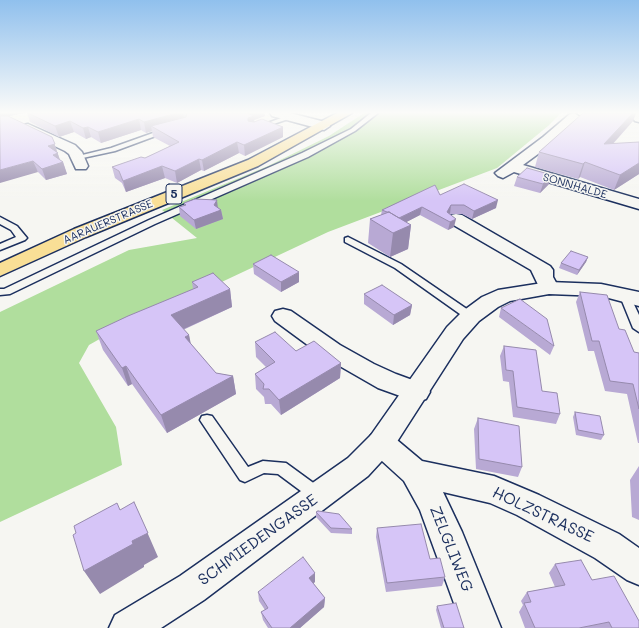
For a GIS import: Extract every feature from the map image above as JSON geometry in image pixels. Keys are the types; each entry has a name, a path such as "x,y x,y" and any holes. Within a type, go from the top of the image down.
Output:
{"main road":[{"name":"AARAUERSTRASSE","path":"0,270 80,233 253,163 293,142"}],"street":[{"path":"59,142 70,148 80,162"},
{"name":"SONNHALDE","path":"545,142 507,171 639,204"},
{"path":"456,219 538,266 543,270 543,277 549,288"},
{"name":"SCHMIEDENGASSE","path":"129,628 192,588 358,467 381,443 417,392 455,333 471,316 490,302 505,294 549,288 601,290 632,298"},
{"path":"283,316 332,351 365,370 387,381 417,392"},
{"name":"HOLZSTRASSE","path":"381,443 414,472 494,490 528,505 607,546 639,568"},
{"name":"ZELGLIWEG","path":"414,472 432,502 450,543 482,628"}],"lane":[{"path":"80,162 131,142"},
{"path":"0,292 6,292 148,223 305,155 329,142"},
{"path":"0,220 14,228 22,238 0,247"},
{"path":"348,240 398,266 471,316"},
{"path":"632,298 639,328"},
{"path":"207,420 245,475 263,467 281,468 319,496"}],"green space":[{"path":"316,142 528,142 497,168 328,232 177,303 167,301 89,345 79,363 116,427 122,465 0,522 0,312 129,250 197,238 162,210 268,166"}],"building":[{"path":"0,142 54,142 55,144 48,146 58,153 53,155 63,162 42,169 33,161 0,170"},
{"path":"178,142 236,142 202,160 199,159 175,171 162,166 123,181 119,171 112,167 141,157 145,158"},
{"path":"238,142 250,142 244,145"},
{"path":"550,142 606,142 604,144 639,142 639,163 620,175 585,162 583,164 539,152"},
{"path":"527,168 552,175 543,184 517,177"},
{"path":"464,184 498,200 474,211 464,205 451,205 447,212 456,219 450,222 422,207 399,218 382,210 435,185 440,195"},
{"path":"195,199 217,200 214,205 221,210 194,220 179,207 186,205 184,203"},
{"path":"389,212 411,225 393,233 370,219"},
{"path":"571,251 588,257 579,270 561,263"},
{"path":"271,255 299,272 281,282 253,264"},
{"path":"213,273 230,289 171,315 189,335 185,337 216,373 233,376 161,415 126,366 122,368 96,331 198,287 192,282"},
{"path":"382,285 412,305 394,315 364,294"},
{"path":"580,292 607,295 619,329 625,330 634,352 639,353 639,409 633,384 610,381 599,341 592,341"},
{"path":"520,299 547,319 554,346 501,308"},
{"path":"275,332 296,351 314,341 341,363 279,400 269,389 263,389 264,384 255,374 275,362 255,342"},
{"path":"504,346 536,350 542,391 557,393 560,414 517,407 513,371 506,370"},
{"path":"575,412 600,416 604,435 578,430"},
{"path":"478,418 519,426 522,467 479,459"},
{"path":"134,502 148,533 132,541 133,544 84,571 73,535 76,533 74,526 117,503 120,510"},
{"path":"316,512 339,514 352,529 331,528"},
{"path":"421,524 430,559 440,558 445,577 387,583 377,528"},
{"path":"303,557 315,573 309,578 325,598 290,628 272,628 261,612 268,608 258,592"},
{"path":"581,560 592,580 614,576 639,621 639,628 612,628 609,622 579,628 535,628 524,603 531,602 527,592 565,585 555,564"},
{"path":"456,603 464,628 444,628 437,606"}]}
